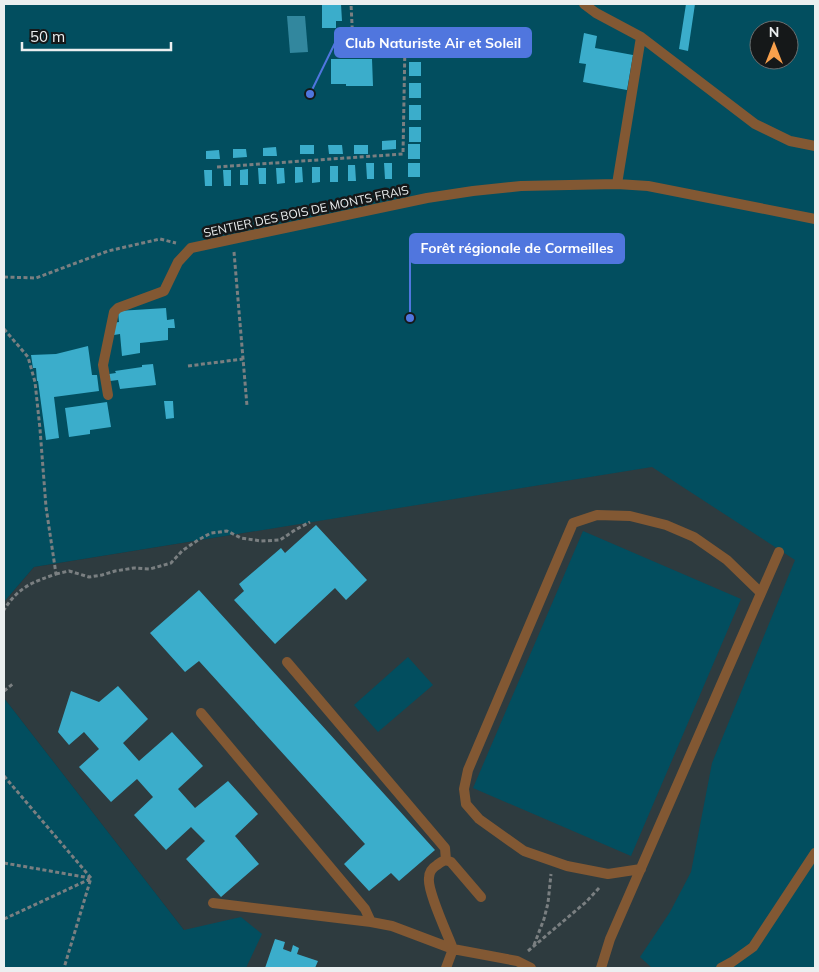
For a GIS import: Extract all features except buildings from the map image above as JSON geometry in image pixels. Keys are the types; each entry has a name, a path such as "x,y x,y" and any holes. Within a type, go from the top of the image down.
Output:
{"lane":[{"path":"584,4 596,13 641,37 755,124 790,141 815,146"},
{"path":"617,184 641,37"},
{"name":"SENTIER DES BOIS DE MONTS FRAIS","path":"108,395 103,366 114,312 118,308 164,291 178,262 191,248 427,198 521,186 617,184 648,186 815,218"},
{"path":"641,869 608,874 567,866 524,852 479,819 466,804 464,789 468,770 573,522 597,515 630,516 666,525 694,537 728,560 761,593"},
{"path":"601,968 610,940 779,552"},
{"path":"287,662 445,848 446,860"},
{"path":"201,713 365,909 371,922"},
{"path":"721,968 753,947 815,853"},
{"path":"446,968 453,949 430,889 429,878 432,868 442,861 451,862 481,897"},
{"path":"213,903 392,926 453,949 517,961 531,968"}],"path":[{"path":"217,167 403,154 405,43 353,44 351,4"},
{"path":"4,277 36,278 108,251 160,239 191,248"},
{"path":"233,239 247,406"},
{"path":"4,329 28,357 35,382 46,507 56,574"},
{"path":"188,366 243,358"},
{"path":"4,610 18,591 56,574 69,571 90,577 134,568 150,569 171,562 182,551 210,533 227,531 241,538 261,541 280,540 310,522"},
{"path":"4,691 14,683"},
{"path":"4,776 91,878"},
{"path":"534,947 548,903 552,861"},
{"path":"4,863 91,878"},
{"path":"517,961 586,902 608,874"},
{"path":"4,919 91,878"},
{"path":"64,968 91,878"}],"shaded area":[{"path":"4,4 815,4 815,968 652,968 640,957 670,912 691,872 712,763 795,560 652,467 34,567 4,602"},
{"path":"287,16 305,16 308,52 290,53"},
{"path":"815,440 815,968 167,968 184,930 4,698 4,602 34,567"},
{"path":"583,531 741,599 631,856 473,788"},
{"path":"408,657 433,685 378,732 354,705"},
{"path":"4,698 184,930 241,917 262,934 246,968 4,968"}],"place":[{"name":"Club Naturiste Air et Soleil","path":"310,94"},
{"name":"Forêt régionale de Cormeilles","path":"410,318"}]}
